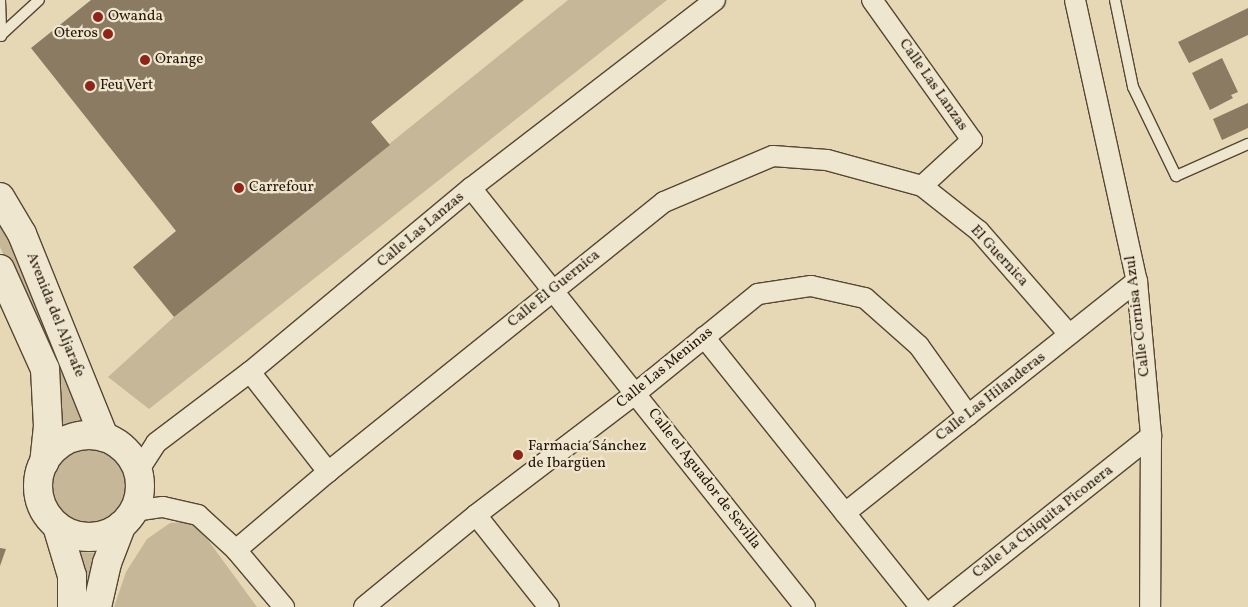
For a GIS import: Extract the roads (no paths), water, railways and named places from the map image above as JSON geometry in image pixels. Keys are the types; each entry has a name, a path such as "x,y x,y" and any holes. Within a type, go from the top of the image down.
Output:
{"main road":[{"name":"Avenida del Aljarafe","path":"0,196 22,234 104,437"},
{"name":"Avenida del Aljarafe","path":"0,269 45,369 48,426 44,463"},
{"path":"97,607 107,563 128,519 141,485 138,471 131,456 119,444 104,437 86,435 69,439 54,449 44,463 38,480 39,497 46,513 57,526 72,535 89,538 106,535 128,519"},
{"path":"57,526 72,576 72,607"}],"street":[{"name":"Calle Las Lanzas","path":"138,471 156,443 250,372 472,188 715,0"},
{"name":"Calle Las Lanzas","path":"872,0 972,140 922,186"},
{"name":"Calle Cornisa Azul","path":"1075,0 1137,280 1151,436 1150,607"},
{"name":"Calle El Guernica","path":"236,550 328,472 664,202 773,156 827,160 922,186"},
{"name":"El Guernica","path":"922,186 979,230 1069,334"},
{"name":"Calle el Aguador de Sevilla","path":"472,188 805,607"},
{"name":"Calle Las Hilanderas","path":"845,513 1137,280"},
{"name":"Calle Las Meninas","path":"364,607 476,515 636,393 758,294 811,286 865,298 919,346 968,415"},
{"path":"704,337 920,607"},
{"path":"250,372 328,472"},
{"name":"Calle La Chiquita Piconera","path":"936,607 1151,436"},
{"path":"128,519 163,507 198,515 236,550 284,607"},
{"path":"476,515 549,607"}],"lane":[{"path":"0,0 1,35"},
{"path":"1,35 39,0"},
{"path":"1115,0 1132,87 1176,176 1248,144"}],"place":[{"name":"Owanda","path":"98,17"},
{"name":"Oteros","path":"108,34"},
{"name":"Orange","path":"145,60"},
{"name":"Feu Vert","path":"90,86"},
{"name":"Carrefour","path":"239,188"},
{"name":"Farmacia Sánchez de Ibargüen","path":"518,455"}]}
